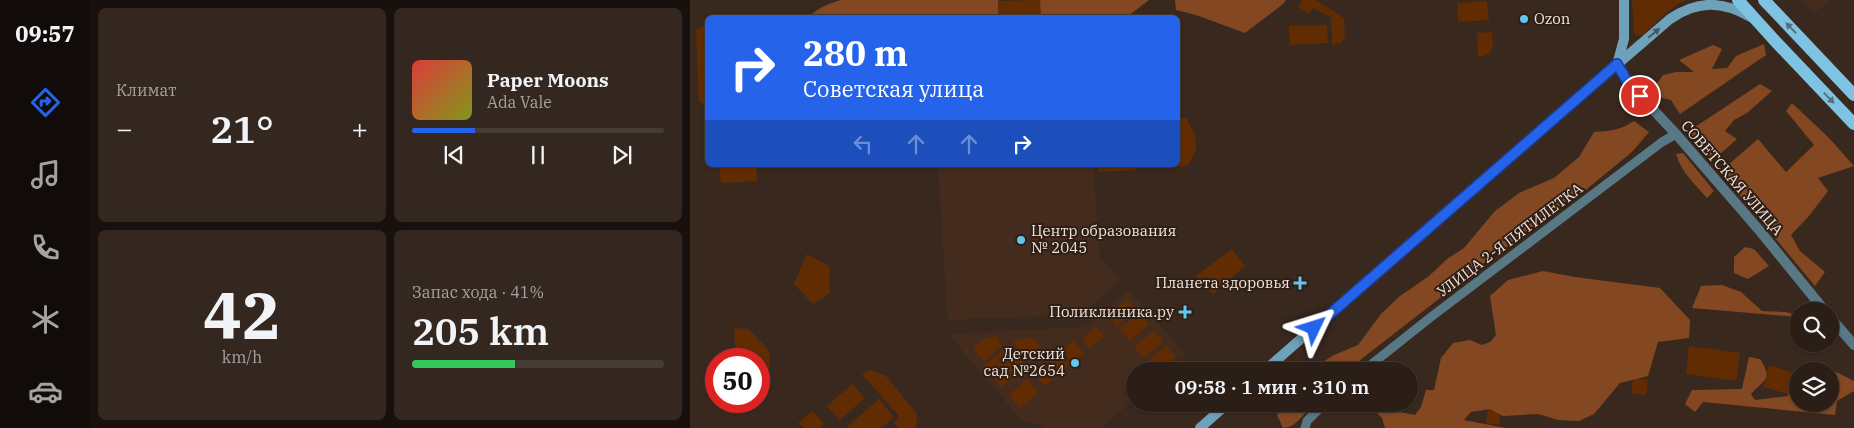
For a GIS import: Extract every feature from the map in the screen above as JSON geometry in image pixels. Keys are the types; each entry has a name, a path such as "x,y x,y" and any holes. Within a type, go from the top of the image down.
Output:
{"main road":[{"path":"1617,64 1621,56 1624,39 1624,0"},
{"path":"1738,0 1854,124"},
{"path":"1764,0 1854,95"},
{"path":"1274,362 1670,19 1692,7 1711,4 1726,6 1754,19"},
{"path":"1200,428 1218,412"}],"street":[{"name":"СОВЕТСКАЯ УЛИЦА","path":"1617,64 1629,84 1676,134 1759,230 1818,302"},
{"name":"УЛИЦА 2-Я ПЯТИЛЕТКА","path":"1374,362 1662,142 1676,134"},
{"path":"1839,328 1854,345"},
{"path":"1305,428 1307,420 1314,412"}],"shaded area":[{"path":"842,0 998,0 998,15 811,15 833,2"},
{"path":"1040,0 1041,15 998,15 997,1"},
{"path":"1040,0 1149,0 1130,15 1041,15"},
{"path":"1175,0 1286,0 1245,33 1196,15 1176,10"},
{"path":"1302,0 1316,0 1344,18 1345,36 1341,43 1332,45 1331,17 1313,8 1308,14 1298,6"},
{"path":"1632,0 1686,0 1668,11 1643,35 1639,36 1635,35 1634,31"},
{"path":"1801,0 1829,0 1814,14"},
{"path":"1487,1 1489,20 1458,22 1457,3"},
{"path":"1327,25 1328,43 1290,45 1289,26"},
{"path":"705,26 705,105 699,101 696,30"},
{"path":"1492,32 1493,45 1491,51 1484,56 1478,57 1477,33"},
{"path":"1764,44 1766,55 1680,114 1671,100 1658,97 1651,92 1663,75 1676,72 1694,72 1679,60 1713,45 1722,49 1712,69 1727,68 1736,56"},
{"path":"1760,84 1772,91 1747,113 1734,120 1725,131 1737,139 1711,162 1689,131"},
{"path":"1792,103 1829,138 1854,166 1818,178 1828,191 1809,216 1791,235 1800,251 1825,272 1815,286 1720,172 1758,139 1786,172 1814,145 1786,111"},
{"path":"1180,118 1186,118 1195,134 1196,151 1187,166 1180,166"},
{"path":"1634,121 1649,132 1632,152 1582,193 1514,244 1498,251 1358,362 1323,362 1358,345 1381,314 1400,296 1464,248 1495,211 1519,193 1554,178 1579,157 1594,132 1620,128"},
{"path":"1683,153 1714,191 1707,198 1681,166 1676,154"},
{"path":"719,167 756,167 757,181 721,183"},
{"name":"Центр образования № 2045","path":"938,167 1093,167 1100,256 1120,280 1082,314 949,320 947,315"},
{"path":"1098,167 1136,167 1137,170 1099,172"},
{"path":"1745,247 1754,249 1769,266 1748,279 1734,273 1734,257"},
{"path":"1232,249 1245,266 1213,294 1196,276"},
{"path":"807,254 829,266 830,293 813,304 794,284"},
{"path":"1543,271 1660,288 1690,320 1689,338 1658,342 1648,376 1620,383 1594,414 1579,421 1558,420 1538,414 1503,416 1490,409 1471,412 1464,420 1506,428 1385,428 1382,418 1377,413 1379,412 1400,412 1415,415 1418,412 1426,390 1434,390 1441,358 1453,343 1470,340 1482,345 1490,342 1496,335 1490,296 1508,280"},
{"path":"1722,285 1741,292 1762,311 1786,312 1789,313 1789,316 1692,308 1701,286"},
{"name":"Детский сад №2654","path":"1129,290 1186,355 1178,362 1126,362 1126,407 1101,428 1045,428 1042,425 1022,421 948,334 1086,327"},
{"path":"1127,299 1136,310 1117,326 1108,315"},
{"path":"1139,313 1149,324 1130,341 1120,329"},
{"path":"1096,326 1104,336 1090,348 1082,339"},
{"path":"734,328 748,329 767,348 735,348"},
{"path":"1154,331 1163,342 1144,358 1134,347"},
{"path":"996,336 1003,345 984,361 973,349 984,339"},
{"path":"1034,338 1044,352 1030,362 1013,342 1019,339"},
{"path":"1074,341 1084,353 1073,363 1062,350"},
{"path":"1009,345 1026,367 1014,376 997,355"},
{"path":"1166,346 1176,357 1170,362 1147,362"},
{"path":"1689,346 1740,353 1736,381 1686,374"},
{"path":"1059,352 1070,364 1059,374 1048,361"},
{"path":"995,356 1013,377 1001,387 984,366"},
{"path":"1749,357 1760,359 1767,375 1751,394 1755,400 1788,396 1789,388 1789,410 1703,402 1695,412 1685,404 1692,390 1742,389"},
{"path":"1046,364 1056,377 1045,386 1034,373"},
{"path":"1769,365 1789,371 1789,394 1763,387"},
{"path":"870,370 886,376 917,414 916,428 899,428 894,423 899,416 862,374"},
{"path":"1839,374 1854,381 1854,391 1839,400"},
{"path":"1633,378 1648,380 1646,396 1631,393"},
{"path":"1027,379 1038,393 1020,408 1009,395"},
{"path":"852,384 865,398 840,420 827,406"},
{"path":"879,399 894,417 881,428 847,427"},
{"path":"1488,408 1501,410 1499,425 1486,423"},
{"path":"813,411 824,424 821,428 804,428 798,423"},
{"path":"1279,412 1306,412 1296,423 1283,428 1277,415"},
{"path":"1805,412 1835,412 1835,415"}],"place":[{"name":"Ozon","path":"1524,19"},
{"name":"Центр образования № 2045","path":"1021,240"},
{"name":"Планета здоровья","path":"1300,283"},
{"name":"Поликлиника.ру","path":"1185,312"},
{"name":"Детский сад №2654","path":"1075,363"}],"route":[{"path":"1314,328 1617,64 1629,84 1640,96"}]}
